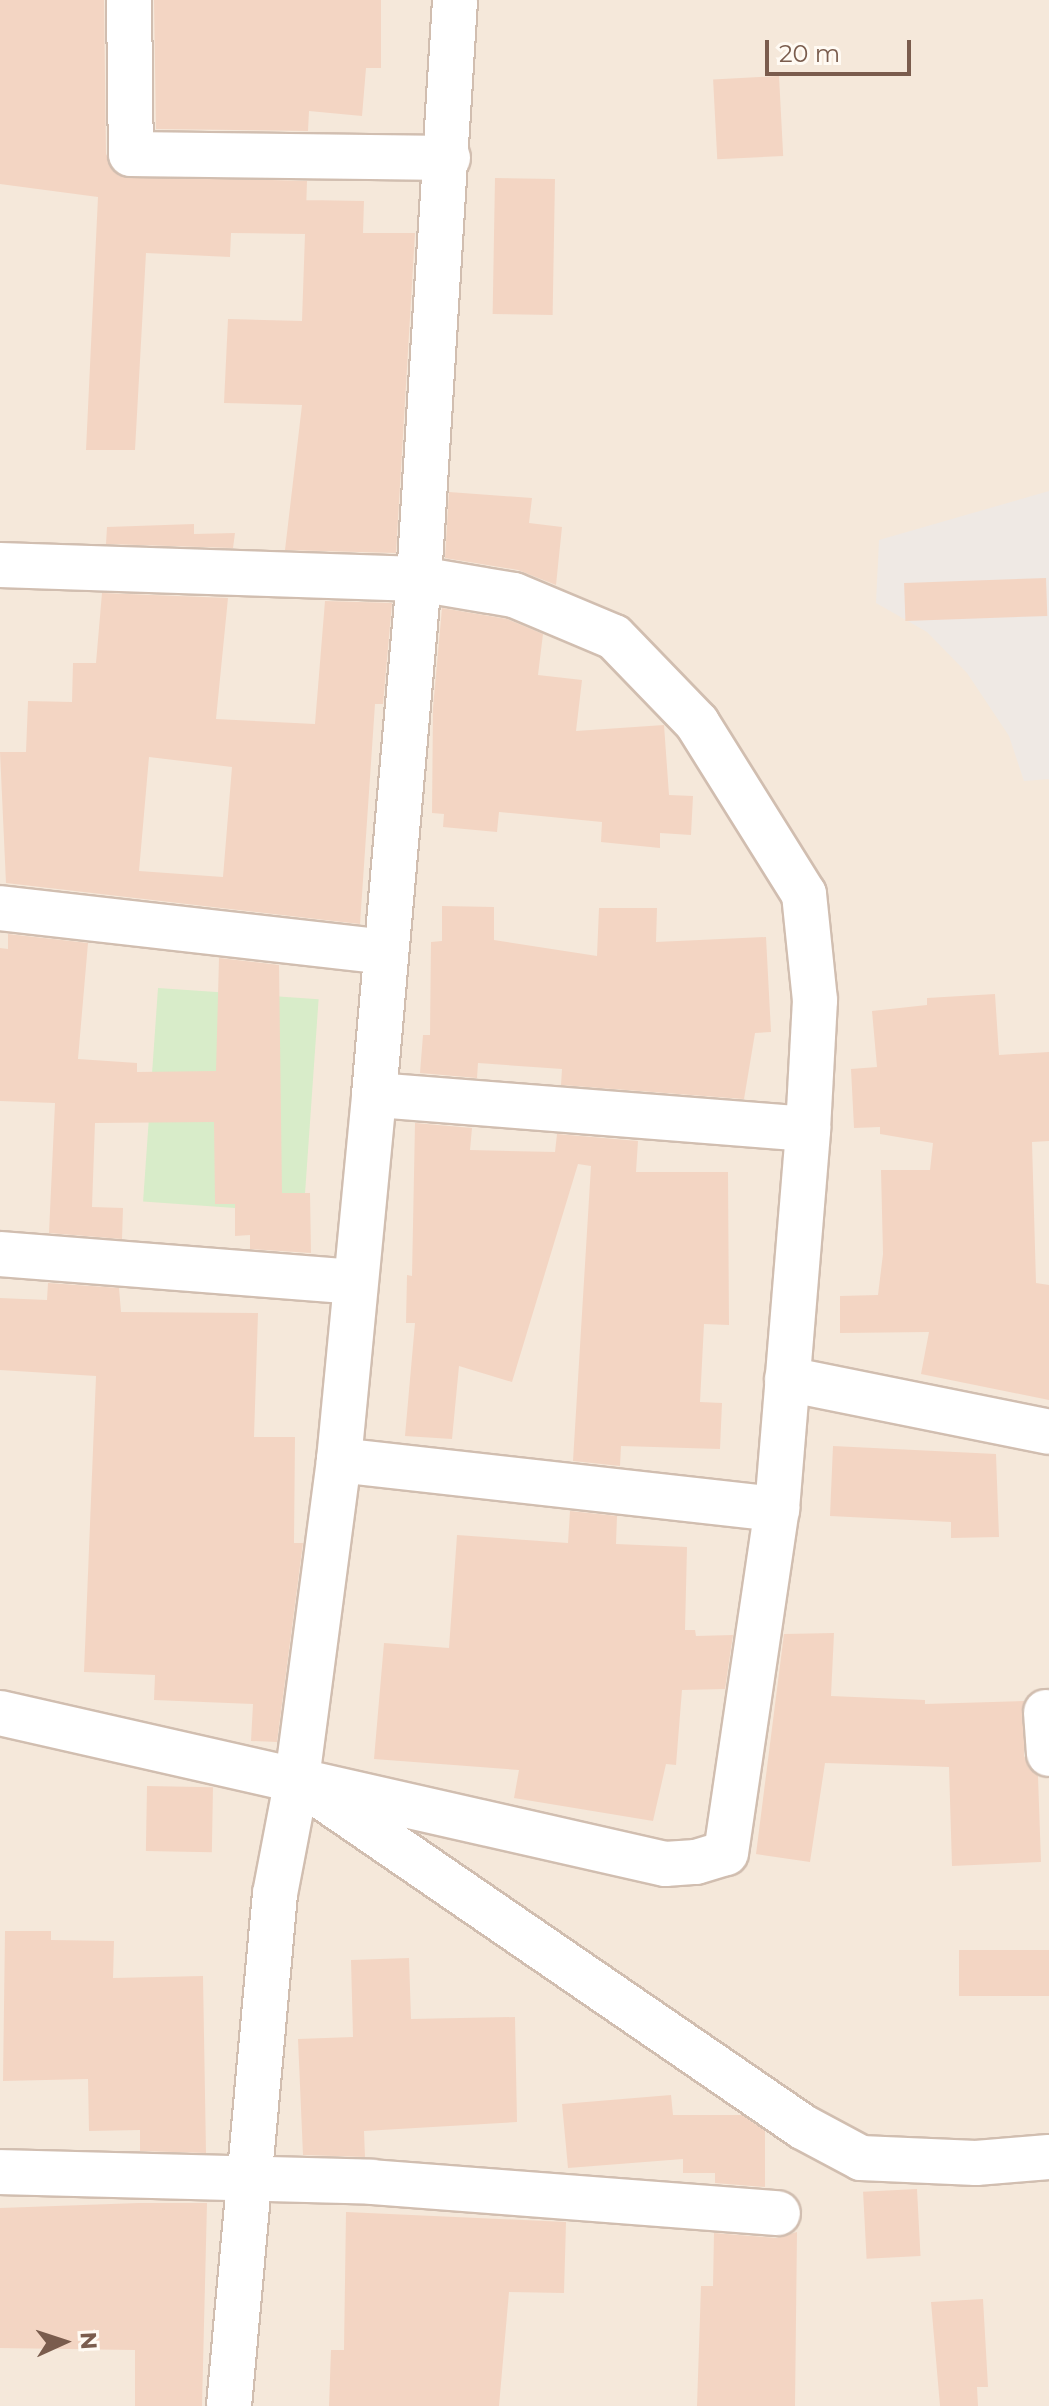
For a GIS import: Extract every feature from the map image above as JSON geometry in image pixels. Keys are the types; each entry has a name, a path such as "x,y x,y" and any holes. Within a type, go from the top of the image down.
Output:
{"street":[{"path":"129,0 131,154 448,158"},
{"path":"229,2406 247,2178 275,1894 297,1779 339,1460 374,1095 419,579 448,158 455,0"},
{"path":"0,565 419,579 514,595 614,637 697,723 804,894 815,1000 808,1129 777,1509 726,1853 696,1862 665,1864 0,1713"},
{"path":"0,908 385,952"},
{"path":"374,1095 808,1129"},
{"path":"0,1254 355,1282"},
{"path":"787,1379 1049,1432"},
{"path":"339,1460 777,1509"},
{"path":"297,1779 803,2127 861,2158 976,2163 1049,2157"},
{"path":"0,2172 372,2182 778,2213"}],"shaded area":[{"path":"0,0 1049,0 1049,2406 0,2406"},
{"path":"1049,491 1049,779 1024,781 1009,736 967,673 927,632 876,603 879,540"}],"green space":[{"path":"158,988 319,999 304,1213 143,1201"}],"building":[{"path":"0,0 104,0 106,154 119,176 307,181 306,200 364,201 363,233 415,233 396,553 285,550 302,405 224,403 228,319 302,321 305,234 231,233 230,257 146,253 135,450 86,450 98,197 0,184"},
{"path":"154,0 381,0 381,68 366,68 362,116 309,111 308,131 156,129"},
{"path":"779,76 783,156 717,159 713,79"},
{"path":"495,178 555,179 553,315 493,314"},
{"path":"449,492 532,498 529,523 562,527 556,585 518,570 445,558"},
{"path":"194,524 194,534 235,533 233,548 106,544 107,527"},
{"path":"1046,578 1047,616 905,621 904,583"},
{"path":"102,593 228,598 216,719 315,724 325,601 392,603 383,704 375,704 360,924 6,883 0,752 26,752 28,701 72,702 73,663 96,663","holes":["149,757 232,767 223,877 139,871"]},
{"path":"442,608 507,619 543,634 538,675 582,680 576,731 664,725 669,795 693,796 691,835 660,833 660,848 601,842 602,822 499,812 497,832 443,827 444,814 432,813 433,708"},
{"path":"442,906 494,907 494,940 597,956 599,908 657,908 656,942 766,937 771,1032 755,1033 744,1099 561,1085 562,1069 478,1063 477,1078 420,1073 423,1035 430,1035 431,942 442,941"},
{"path":"8,934 88,943 78,1059 137,1063 137,1072 216,1071 219,958 279,965 282,1193 310,1193 311,1253 250,1249 250,1235 235,1236 235,1204 215,1204 214,1122 95,1123 92,1207 123,1208 122,1239 49,1233 55,1103 0,1101 0,948 8,949"},
{"path":"995,994 999,1055 1049,1052 1049,1141 1032,1142 1036,1283 1049,1285 1049,1400 921,1374 929,1332 840,1333 840,1296 878,1295 883,1254 881,1170 930,1170 933,1143 880,1134 880,1127 854,1128 851,1069 877,1067 872,1011 927,1005 927,998"},
{"path":"415,1123 472,1128 470,1150 555,1152 557,1134 638,1141 636,1172 728,1172 729,1325 704,1324 700,1402 722,1403 720,1449 621,1446 620,1466 573,1461 591,1166 578,1164 512,1382 459,1366 452,1439 405,1436 415,1323 406,1323 407,1275 412,1276"},
{"path":"48,1283 119,1288 121,1312 258,1313 254,1437 295,1437 294,1543 303,1543 277,1742 251,1741 253,1704 154,1700 155,1675 84,1672 96,1376 0,1370 0,1298 47,1300"},
{"path":"833,1446 996,1454 999,1537 951,1538 951,1522 830,1516"},
{"path":"570,1511 617,1516 616,1544 687,1547 685,1630 695,1630 696,1636 733,1635 725,1689 682,1690 676,1765 666,1764 653,1821 514,1798 519,1770 374,1759 384,1643 449,1648 457,1535 568,1543"},
{"path":"834,1633 831,1696 925,1700 925,1704 1024,1701 1024,1756 1038,1776 1041,1862 952,1866 949,1767 825,1763 810,1862 756,1854 784,1634"},
{"path":"147,1786 213,1787 212,1852 146,1851"},
{"path":"5,1931 51,1931 51,1940 114,1941 113,1978 203,1976 206,2153 140,2151 140,2130 89,2131 88,2079 3,2081"},
{"path":"959,1950 1049,1950 1049,1996 959,1996"},
{"path":"409,1958 411,2019 515,2017 517,2122 364,2131 365,2157 303,2155 298,2039 353,2037 351,1960"},
{"path":"671,2095 673,2115 742,2115 765,2131 765,2187 715,2183 715,2173 683,2173 683,2159 568,2168 562,2104"},
{"path":"917,2189 921,2256 867,2259 863,2192"},
{"path":"207,2203 202,2406 135,2406 135,2350 0,2348 0,2208"},
{"path":"346,2212 566,2222 564,2293 509,2292 499,2406 329,2406 331,2350 344,2350"},
{"path":"797,2232 795,2406 697,2406 701,2286 713,2286 714,2233 776,2238"},
{"path":"983,2299 988,2387 977,2387 978,2406 940,2406 931,2302"}]}
